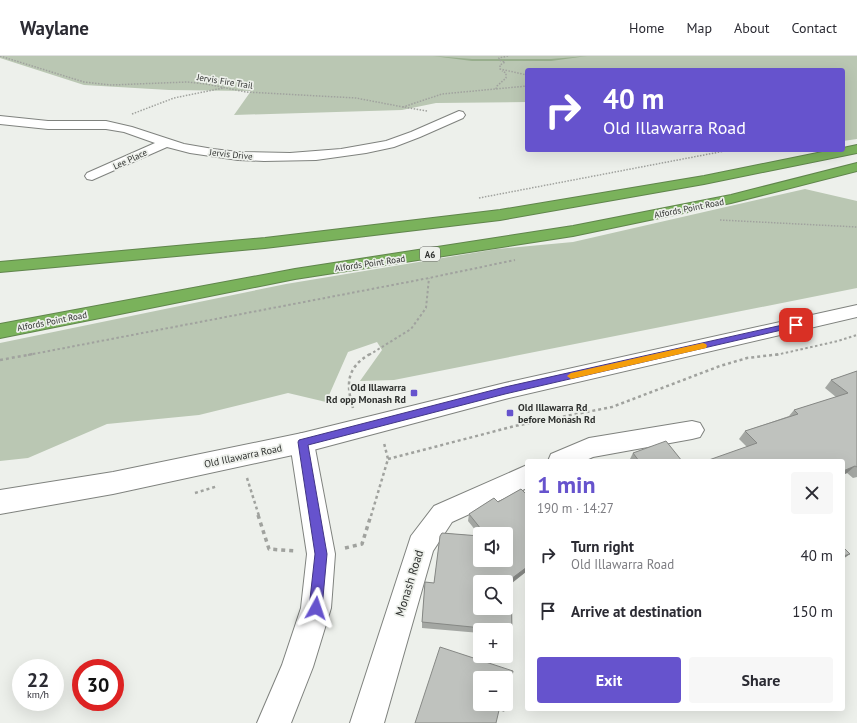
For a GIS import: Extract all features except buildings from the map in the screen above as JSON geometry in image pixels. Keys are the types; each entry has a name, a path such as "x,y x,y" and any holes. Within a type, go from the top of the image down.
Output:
{"highway":[{"path":"845,151 857,149"},
{"path":"0,267 265,243 500,215 704,180 842,152"},
{"name":"Alfords Point Road","path":"0,315 581,216 804,169 857,155"},
{"name":"Alfords Point Road","path":"0,330 295,274 574,231 731,199 857,167"}],"street":[{"name":"Jervis Drive","path":"0,120 19,123 106,126 140,133 190,149 216,154 259,157 307,157 350,152 389,144 420,133 459,115"},
{"path":"0,131 19,123"},
{"name":"Lee Place","path":"92,176 167,142"},
{"name":"Old Illawarra Road","path":"0,502 113,483 302,442 505,391 857,311"},
{"path":"564,459 589,448 692,430"},
{"path":"274,723 297,667 316,608 321,554 302,442"},
{"name":"Monash Road","path":"367,723 421,545 443,514 525,477"}],"path":[{"name":"Jervis Fire Trail","path":"0,56 84,82 111,85 187,82 206,84 246,92 339,96 390,103 403,107"},
{"path":"500,69 500,65 505,62 499,60 499,58 508,56"},
{"path":"500,69 525,75"},
{"path":"496,89 507,76 506,72 500,69"},
{"path":"106,126 160,102 190,94 225,88"},
{"path":"474,199 720,152"},
{"path":"715,219 857,227"},
{"path":"0,360 429,278 515,260"},
{"path":"240,480 248,477 270,549 321,554 362,544 388,459 348,390 351,372 363,358 411,329 426,308 429,278"},
{"path":"388,459 515,426 612,407 720,366 747,358 775,355 838,341 857,335"},
{"path":"195,493 225,484"}],"green space":[{"path":"0,56 857,56 857,139 845,141 845,68 525,68 525,102 436,103 402,110 234,115 251,91 169,90 84,85 0,58"},
{"path":"805,189 857,201 857,288 394,380 360,381 382,350 377,342 348,352 326,402 288,393 199,415 107,424 28,458 0,461 0,343 286,284 497,249 573,242"}],"waterway":[{"path":"435,56 472,60 551,60 585,56"}],"slow traffic":[{"path":"571,376 703,346"}],"place":[{"name":"Old Illawarra Rd opp Monash Rd","path":"414,393"},
{"name":"Old Illawarra Rd before Monash Rd","path":"510,413"}],"route":[{"path":"316,608 321,554 302,442 505,391 796,325"}]}
